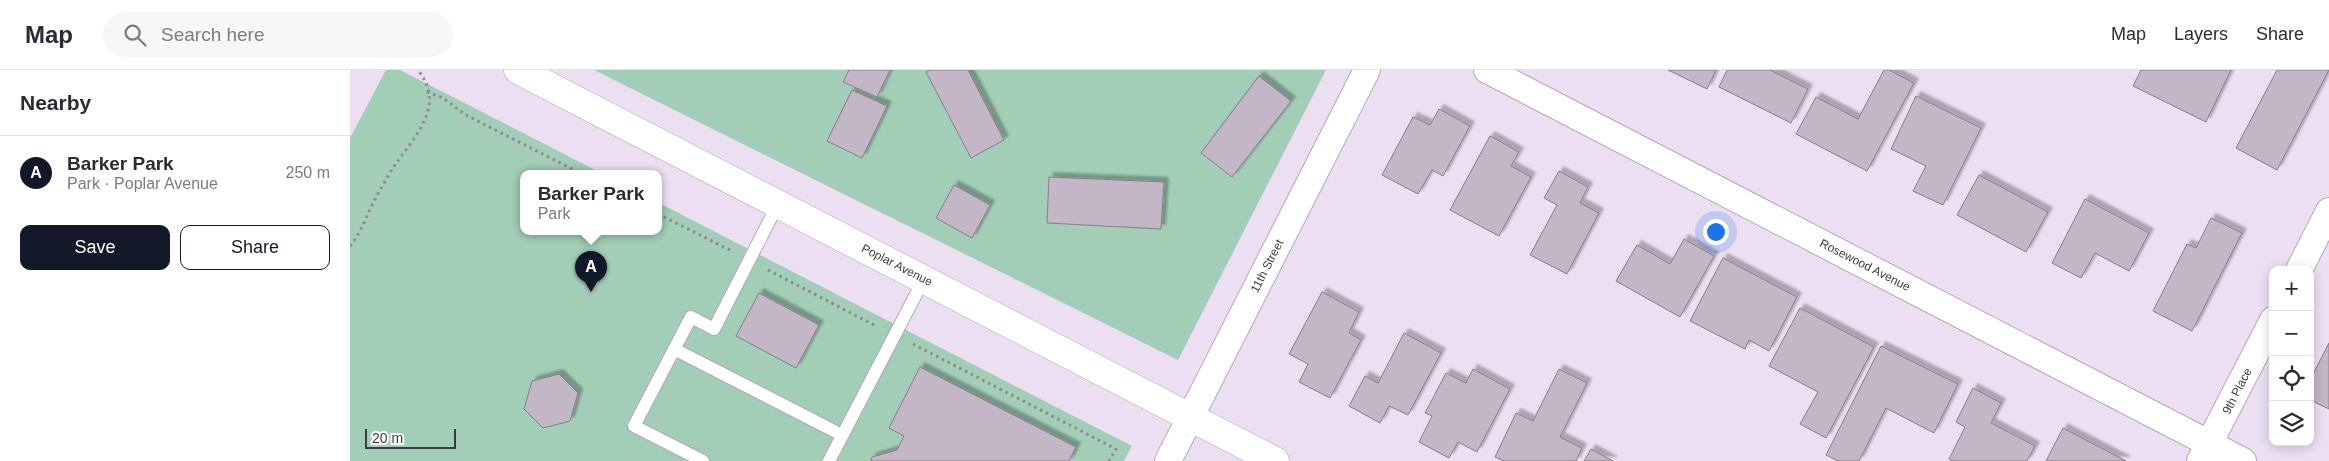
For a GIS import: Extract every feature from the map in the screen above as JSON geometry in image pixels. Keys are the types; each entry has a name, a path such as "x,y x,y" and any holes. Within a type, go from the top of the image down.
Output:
{"main road":[{"name":"Poplar Avenue","path":"518,70 1275,461"}],"street":[{"name":"11th Street","path":"1168,461 1367,70"},
{"name":"Rosewood Avenue","path":"1487,70 2205,452 2243,461"},
{"path":"2301,266 2329,211"},
{"name":"9th Place","path":"2205,452 2269,328"}],"lane":[{"path":"703,461 634,426 690,317 714,329 778,204"},
{"path":"829,461 924,280"},
{"path":"674,349 842,435"}],"path":[{"path":"350,246 364,224 383,185 422,128 428,109 427,92 424,80 418,70"},
{"path":"427,92 443,98 464,114 574,170"},
{"path":"1109,461 1116,449"}],"green space":[{"path":"386,70 400,70 595,170 520,170 520,235 662,235 662,205 1132,446 1124,461 350,461 350,138"},
{"path":"594,70 1326,70 1178,360"}],"building":[{"path":"849,70 890,70 877,97 843,82"},
{"path":"930,70 968,70 1004,140 971,158 926,72"},
{"path":"1668,70 1716,70 1707,89"},
{"path":"1727,70 1770,70 1808,89 1791,123 1719,87"},
{"path":"1884,70 1889,70 1914,83 1867,171 1796,134 1816,97 1858,119"},
{"path":"2141,70 2231,70 2206,122 2133,86"},
{"path":"2277,70 2329,70 2277,170 2236,148"},
{"path":"1259,76 1291,101 1232,177 1201,153"},
{"path":"852,90 887,106 862,158 827,141"},
{"path":"1916,96 1981,128 1943,205 1913,191 1926,166 1891,149"},
{"path":"1439,109 1470,126 1443,176 1432,170 1418,194 1382,175 1413,117 1430,125"},
{"path":"1490,136 1519,152 1511,166 1531,177 1499,236 1450,210"},
{"path":"1559,171 1588,187 1580,203 1599,213 1567,274 1530,255 1557,205 1544,198"},
{"path":"1979,175 2048,212 2026,252 1957,215"},
{"path":"1049,177 1164,182 1161,229 1047,223"},
{"path":"954,185 990,205 972,238 936,218"},
{"path":"2085,199 2149,233 2129,271 2095,253 2081,278 2052,263"},
{"path":"2211,218 2242,233 2192,331 2153,311 2187,244 2196,248"},
{"path":"1684,239 1714,256 1680,317 1616,281 1637,245 1670,264"},
{"path":"1723,258 1797,297 1769,351 1749,340 1745,349 1690,321"},
{"path":"1322,292 1359,312 1349,333 1361,340 1330,398 1299,382 1308,364 1289,354"},
{"path":"759,293 819,325 796,368 736,336"},
{"path":"1800,308 1874,347 1826,438 1800,424 1818,392 1769,366"},
{"path":"1404,333 1441,353 1408,415 1389,406 1380,423 1349,406 1365,376 1378,383"},
{"path":"2329,343 2329,409 2314,402 2314,372"},
{"path":"1881,346 1958,384 1934,433 1886,408 1859,461 1838,461 1826,455"},
{"path":"920,367 1076,447 1069,461 871,461 872,457 897,450 904,436 889,428"},
{"path":"1473,369 1510,389 1477,452 1458,442 1449,458 1419,442 1432,416 1425,413 1446,373 1466,383"},
{"path":"1559,369 1587,383 1560,437 1582,448 1576,461 1504,461 1495,457 1516,413 1533,421"},
{"path":"559,374 578,393 570,421 543,428 524,409 532,381"},
{"path":"1973,388 2001,403 1991,423 2035,446 2027,461 1953,461 1949,459 1965,427 1956,422"},
{"path":"2063,428 2126,461 2046,461"},
{"path":"1591,449 1613,461 1584,461"}],"place":[{"name":"Barker Park","path":"591,292"}]}
